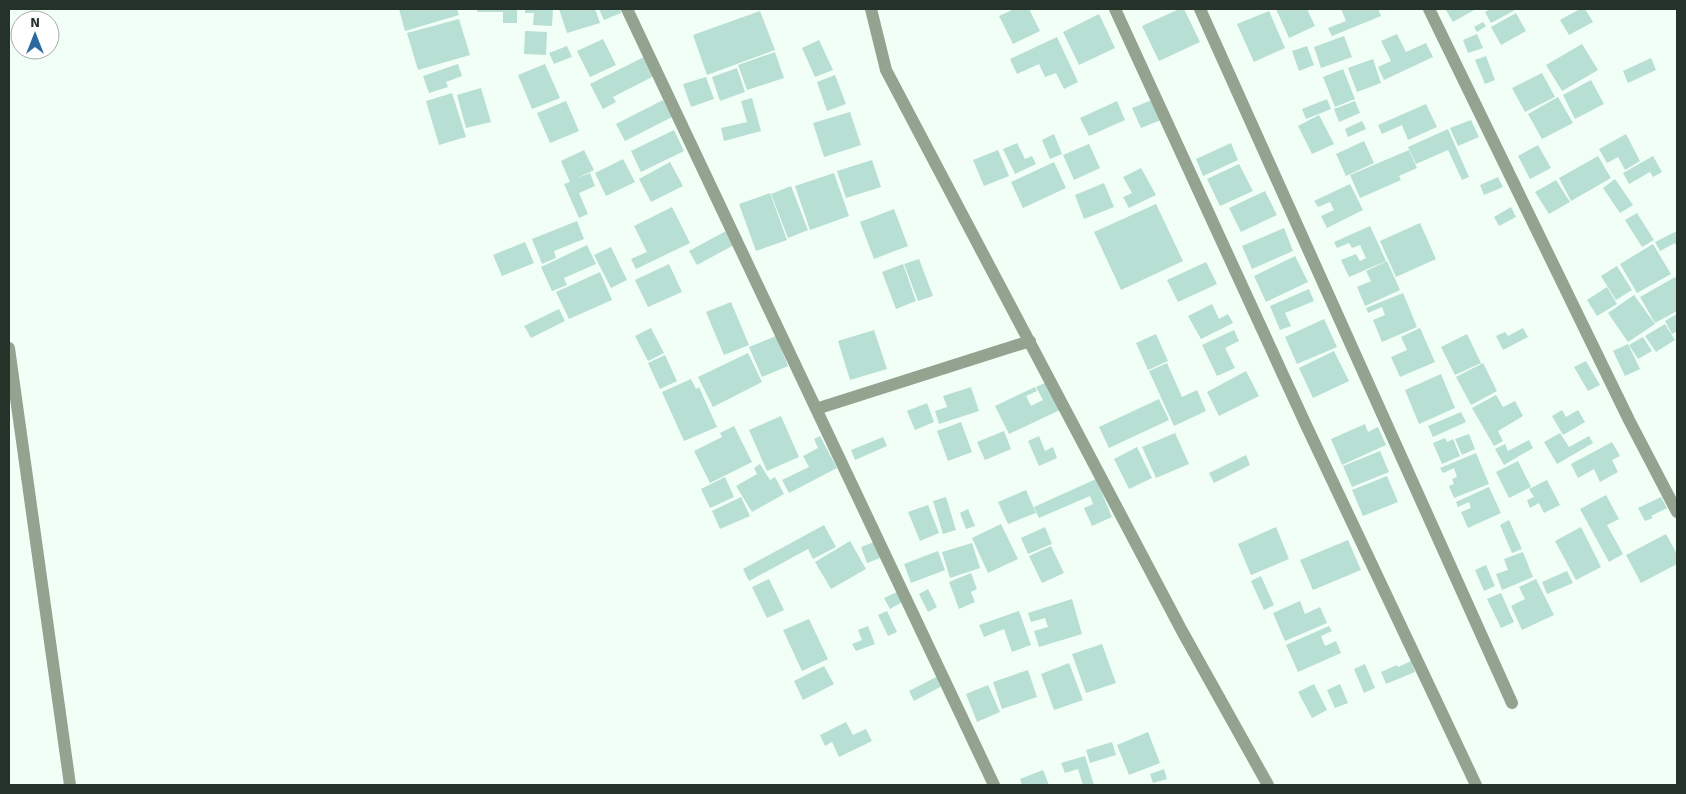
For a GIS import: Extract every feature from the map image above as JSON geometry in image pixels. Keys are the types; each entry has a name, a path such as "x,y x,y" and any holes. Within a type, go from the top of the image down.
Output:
{"street":[{"path":"627,9 994,785"},
{"path":"871,9 886,70 1182,631 1268,785"},
{"path":"1114,9 1306,425 1476,785"},
{"path":"1200,9 1512,703"},
{"path":"1429,9 1629,420 1677,512"},
{"path":"816,409 1030,342"},
{"path":"9,348 70,785"}],"building":[{"path":"399,9 457,9 459,15 405,31"},
{"path":"477,9 517,9 517,23 503,23 503,12 477,12"},
{"path":"525,9 553,9 552,26 533,25 534,13 525,13"},
{"path":"559,9 595,9 600,23 567,33"},
{"path":"599,9 620,9 621,13 604,20"},
{"path":"1014,9 1029,9 1040,31 1013,44 999,16"},
{"path":"1179,9 1184,9 1200,42 1159,61 1142,26"},
{"path":"1276,9 1307,9 1315,26 1289,38"},
{"path":"1341,9 1378,9 1381,16 1332,36 1328,28 1346,21"},
{"path":"1476,9 1453,22 1446,10"},
{"path":"1491,9 1517,9 1491,23 1485,12"},
{"path":"1580,9 1585,9 1593,22 1569,35 1560,20"},
{"path":"760,11 775,50 707,75 693,35"},
{"path":"1269,11 1285,48 1254,62 1237,24"},
{"path":"1516,13 1526,31 1501,45 1491,27"},
{"path":"1099,14 1115,48 1079,65 1063,32"},
{"path":"459,19 470,55 418,70 407,33"},
{"path":"1483,22 1486,26 1477,32 1474,27"},
{"path":"525,31 547,32 546,55 524,54"},
{"path":"1397,34 1406,52 1426,43 1433,57 1384,80 1378,67 1391,61 1381,41"},
{"path":"1477,34 1483,48 1468,53 1463,40"},
{"path":"1344,36 1352,57 1321,68 1314,47"},
{"path":"1057,37 1078,82 1064,89 1056,73 1045,77 1039,64 1017,74 1010,59"},
{"path":"603,39 616,65 590,77 577,51"},
{"path":"819,40 833,70 815,77 802,48"},
{"path":"1582,44 1598,70 1562,91 1546,65"},
{"path":"567,46 572,57 554,64 549,53"},
{"path":"1307,46 1314,65 1299,71 1292,51"},
{"path":"775,52 784,78 747,90 738,65"},
{"path":"1486,56 1495,80 1485,84 1475,60"},
{"path":"644,57 654,76 613,97 616,102 603,109 590,84"},
{"path":"1651,58 1656,70 1628,83 1623,71"},
{"path":"1373,59 1381,83 1357,92 1348,68"},
{"path":"458,64 462,76 446,82 448,87 429,93 423,76"},
{"path":"545,64 560,98 532,109 518,75"},
{"path":"737,68 745,92 720,101 712,77"},
{"path":"1343,69 1355,99 1335,107 1323,77"},
{"path":"1542,73 1555,97 1525,112 1512,88"},
{"path":"835,75 846,104 827,111 817,82"},
{"path":"706,77 714,99 691,107 683,84"},
{"path":"1591,80 1604,104 1575,119 1563,95"},
{"path":"481,88 491,122 466,128 457,95"},
{"path":"452,93 466,137 439,145 426,101"},
{"path":"1558,97 1573,123 1542,139 1528,114"},
{"path":"752,98 761,131 724,141 721,128 747,122 741,101"},
{"path":"1327,99 1331,109 1306,119 1302,109"},
{"path":"663,100 672,117 625,141 616,124"},
{"path":"1152,100 1161,120 1141,128 1132,108"},
{"path":"566,101 579,131 550,143 537,113"},
{"path":"1117,101 1125,120 1089,136 1080,118"},
{"path":"1355,101 1360,113 1339,122 1334,109"},
{"path":"1426,104 1437,127 1408,140 1402,125 1382,134 1378,125"},
{"path":"850,112 861,145 824,157 813,123"},
{"path":"1319,115 1334,144 1312,154 1298,126"},
{"path":"1471,120 1479,137 1458,146 1450,128"},
{"path":"1362,121 1366,129 1348,137 1345,129"},
{"path":"1448,129 1469,177 1462,180 1448,150 1416,164 1408,147"},
{"path":"674,130 684,151 641,172 631,151"},
{"path":"1054,134 1062,154 1050,159 1042,140"},
{"path":"1626,134 1640,161 1625,170 1618,157 1607,163 1599,149"},
{"path":"1364,141 1374,163 1346,176 1336,154"},
{"path":"1017,143 1025,159 1032,156 1036,164 1015,174 1003,149"},
{"path":"1231,143 1238,160 1203,176 1196,159"},
{"path":"1089,144 1100,168 1074,180 1063,155"},
{"path":"1538,145 1551,168 1530,179 1518,156"},
{"path":"584,150 594,170 575,179 590,173 595,186 579,193 588,214 579,218 564,184 570,182 561,161"},
{"path":"998,150 1009,176 984,186 973,160"},
{"path":"1409,150 1417,168 1399,176 1401,180 1360,198 1350,175"},
{"path":"1598,156 1611,178 1571,201 1559,178"},
{"path":"1653,156 1662,172 1653,177 1650,172 1629,184 1623,173"},
{"path":"623,159 635,182 606,196 595,173"},
{"path":"872,160 881,187 846,198 837,171"},
{"path":"670,162 683,186 651,202 639,179"},
{"path":"1054,162 1066,188 1023,208 1011,182"},
{"path":"1239,164 1253,191 1220,206 1207,179"},
{"path":"1141,168 1156,195 1129,208 1123,197 1132,193 1123,177"},
{"path":"834,173 849,216 810,230 795,186"},
{"path":"1498,177 1503,187 1484,195 1480,185"},
{"path":"1615,179 1633,205 1620,213 1603,188"},
{"path":"1556,180 1570,202 1549,214 1535,192"},
{"path":"1104,183 1114,207 1084,219 1075,195"},
{"path":"1350,184 1363,210 1327,228 1321,216 1334,210 1330,202 1318,207 1314,201"},
{"path":"791,186 808,230 788,238 771,194"},
{"path":"1265,191 1277,215 1241,232 1229,208"},
{"path":"770,193 787,240 756,251 739,204"},
{"path":"1156,204 1183,261 1121,290 1094,232"},
{"path":"672,207 690,243 636,269 631,259 647,252 634,226"},
{"path":"1511,207 1516,217 1499,226 1494,217"},
{"path":"894,209 908,246 874,259 860,222"},
{"path":"1637,213 1654,240 1642,247 1625,220"},
{"path":"577,221 584,239 554,251 556,258 542,264 532,239"},
{"path":"1420,223 1436,259 1396,277 1380,241"},
{"path":"1370,226 1386,261 1349,277 1341,260 1356,254 1360,261 1366,258 1360,245 1352,248 1349,243 1337,248 1334,242"},
{"path":"1284,228 1293,251 1252,269 1242,246"},
{"path":"726,231 734,245 697,265 689,251"},
{"path":"1677,231 1677,248 1675,243 1660,251 1655,242"},
{"path":"525,242 534,263 502,276 493,255"},
{"path":"1653,244 1671,274 1637,293 1620,264"},
{"path":"587,245 596,264 564,278 567,285 552,291 541,267"},
{"path":"611,247 627,280 611,288 594,255"},
{"path":"1295,256 1308,282 1266,302 1254,276"},
{"path":"919,259 933,296 918,301 904,264"},
{"path":"1387,261 1400,290 1365,306 1357,287 1371,281 1366,271"},
{"path":"1206,262 1217,284 1178,302 1167,280"},
{"path":"669,264 682,292 648,307 635,280"},
{"path":"903,264 916,301 896,309 882,272"},
{"path":"1617,266 1632,290 1616,300 1601,276"},
{"path":"600,272 612,300 569,319 556,292"},
{"path":"1675,277 1677,280 1677,311 1655,323 1640,297"},
{"path":"1607,287 1617,304 1597,316 1587,300"},
{"path":"1309,289 1314,301 1285,313 1291,326 1280,330 1270,306"},
{"path":"1403,293 1417,327 1382,342 1373,320 1385,315 1382,307 1368,313 1366,308"},
{"path":"1634,295 1655,324 1628,342 1608,313"},
{"path":"731,302 749,345 724,355 706,312"},
{"path":"1212,304 1219,319 1228,314 1233,323 1201,339 1188,316"},
{"path":"559,309 565,321 531,338 524,326"},
{"path":"1677,314 1677,331 1672,334 1665,321"},
{"path":"1324,319 1337,347 1297,364 1285,337"},
{"path":"1665,324 1675,340 1656,352 1645,336"},
{"path":"651,328 664,353 648,361 635,336"},
{"path":"1420,328 1435,362 1400,377 1391,357 1407,350 1401,337"},
{"path":"1523,328 1528,337 1503,350 1496,336 1505,332 1508,336"},
{"path":"874,330 887,369 850,380 838,341"},
{"path":"1234,330 1239,341 1225,348 1235,368 1217,376 1202,345"},
{"path":"1156,334 1168,361 1148,370 1136,343"},
{"path":"1467,334 1481,363 1455,375 1441,347"},
{"path":"776,336 788,366 762,377 749,347"},
{"path":"1643,337 1652,351 1638,359 1629,345"},
{"path":"1628,344 1640,369 1625,376 1613,351"},
{"path":"1334,351 1349,381 1313,398 1299,368"},
{"path":"748,353 762,382 713,407 698,377"},
{"path":"665,355 677,381 660,389 648,363"},
{"path":"1586,361 1600,385 1588,391 1574,367"},
{"path":"1167,363 1182,397 1197,390 1206,411 1174,426 1149,371"},
{"path":"1483,363 1497,391 1471,405 1456,377"},
{"path":"1246,371 1259,396 1219,416 1207,392"},
{"path":"1441,374 1455,408 1419,424 1405,390"},
{"path":"691,379 696,389 699,387 717,427 684,441 662,392"},
{"path":"1047,382 1060,410 1009,434 995,406 1035,387 1037,391 1026,396 1031,406 1043,400 1036,387"},
{"path":"971,387 979,411 939,424 935,411 947,407 943,396"},
{"path":"1496,395 1503,407 1515,401 1523,416 1498,431 1503,441 1494,446 1472,408"},
{"path":"1159,399 1169,420 1109,448 1099,427"},
{"path":"927,403 934,422 915,430 907,411"},
{"path":"1562,410 1566,417 1578,410 1585,422 1563,435 1552,416"},
{"path":"1461,412 1466,422 1433,437 1428,426"},
{"path":"781,416 799,457 767,471 749,430"},
{"path":"961,422 972,452 948,461 937,431"},
{"path":"1365,424 1368,432 1378,427 1386,445 1342,465 1331,439"},
{"path":"734,426 752,462 710,483 694,451 722,437 720,433"},
{"path":"1004,431 1011,449 985,460 977,442"},
{"path":"1175,433 1189,464 1156,478 1142,447"},
{"path":"1560,433 1569,447 1589,436 1593,443 1557,464 1544,442"},
{"path":"1469,434 1475,449 1462,455 1455,439"},
{"path":"820,436 837,468 789,493 782,480 809,467 803,456 818,448 814,439"},
{"path":"1039,436 1045,451 1053,447 1057,458 1039,466 1028,441"},
{"path":"883,437 887,446 855,460 851,450"},
{"path":"1445,438 1447,442 1453,439 1460,456 1442,464 1433,443"},
{"path":"1529,440 1533,448 1504,465 1495,449 1505,444 1508,451"},
{"path":"1612,442 1620,456 1612,460 1618,472 1600,482 1594,469 1578,478 1571,464"},
{"path":"1137,447 1152,478 1129,489 1114,459"},
{"path":"1380,451 1389,472 1352,487 1343,466"},
{"path":"1476,453 1489,484 1454,498 1449,486 1454,484 1452,479 1457,477 1454,468 1443,473 1440,468"},
{"path":"1246,455 1250,465 1214,483 1209,473"},
{"path":"1518,461 1531,487 1509,498 1496,472"},
{"path":"760,464 770,480 775,477 784,494 752,512 736,486 757,474 754,468"},
{"path":"1387,476 1398,502 1363,516 1352,490"},
{"path":"725,477 734,497 710,508 701,489"},
{"path":"1096,479 1112,517 1092,526 1084,508 1093,504 1090,496 1039,518 1034,507"},
{"path":"1547,480 1560,505 1544,513 1539,503 1530,508 1527,500 1534,497 1529,489"},
{"path":"1489,487 1501,513 1468,528 1461,512 1471,508 1469,502 1458,507 1456,502"},
{"path":"1026,490 1036,513 1008,524 998,502"},
{"path":"1606,495 1619,519 1607,525 1623,554 1609,562 1580,509"},
{"path":"741,497 750,516 720,529 712,511"},
{"path":"946,497 956,530 943,534 933,501"},
{"path":"1661,497 1667,508 1645,521 1638,508"},
{"path":"928,505 939,533 920,541 908,512"},
{"path":"968,509 975,526 966,529 960,513"},
{"path":"1509,520 1522,549 1512,553 1500,525"},
{"path":"1001,524 1018,559 988,573 972,538"},
{"path":"824,525 836,547 813,559 808,549 749,581 743,569"},
{"path":"1045,527 1052,544 1028,554 1021,538"},
{"path":"1276,527 1289,559 1251,575 1238,544"},
{"path":"1581,527 1601,567 1576,580 1555,541"},
{"path":"1666,534 1677,554 1677,564 1641,583 1626,555"},
{"path":"1348,540 1361,570 1313,590 1300,560"},
{"path":"850,541 866,569 831,589 815,562"},
{"path":"874,542 880,558 867,563 861,547"},
{"path":"972,543 980,568 950,578 942,552"},
{"path":"1051,546 1064,573 1042,583 1029,556"},
{"path":"938,551 945,570 911,583 904,564"},
{"path":"1523,552 1533,577 1502,590 1496,574 1508,570 1504,559"},
{"path":"1486,565 1495,586 1484,591 1475,570"},
{"path":"1567,571 1573,583 1547,594 1542,582"},
{"path":"971,573 977,589 971,592 975,602 959,609 949,582"},
{"path":"1261,576 1274,605 1264,610 1251,581"},
{"path":"769,579 784,610 767,618 752,587"},
{"path":"1536,579 1554,615 1522,630 1511,606 1525,599 1519,587"},
{"path":"928,589 937,607 928,612 919,594"},
{"path":"899,591 904,601 890,609 884,598"},
{"path":"1501,593 1514,622 1501,628 1487,599"},
{"path":"1072,599 1082,634 1039,647 1034,631 1048,627 1045,618 1031,622 1028,613"},
{"path":"1300,601 1305,614 1320,607 1327,623 1285,641 1273,613"},
{"path":"887,611 897,632 888,636 878,615"},
{"path":"1019,611 1031,645 1012,652 1004,629 984,637 979,625"},
{"path":"809,619 828,659 802,671 783,630"},
{"path":"868,626 875,644 856,651 852,644 862,640 858,630"},
{"path":"1329,626 1332,631 1321,636 1325,646 1336,641 1341,653 1298,672 1286,645"},
{"path":"1102,644 1116,683 1086,693 1072,654"},
{"path":"1411,661 1415,672 1386,684 1381,672"},
{"path":"1069,663 1083,700 1054,710 1041,674"},
{"path":"1365,664 1375,688 1364,693 1354,669"},
{"path":"824,666 834,684 803,700 794,681"},
{"path":"1028,670 1037,697 1002,709 993,682"},
{"path":"938,676 944,685 914,701 909,691"},
{"path":"1314,684 1327,710 1312,718 1298,692"},
{"path":"1340,684 1348,703 1335,708 1327,690"},
{"path":"988,685 1000,712 977,722 966,694"},
{"path":"846,722 853,735 866,729 872,741 839,757 832,742 825,746 820,735"},
{"path":"1148,732 1160,763 1129,775 1117,745"},
{"path":"1112,742 1116,755 1090,763 1086,750"},
{"path":"1085,756 1094,785 1083,785 1078,769 1065,773 1061,763"},
{"path":"1164,769 1167,779 1153,783 1150,774"},
{"path":"1043,770 1049,785 1022,785 1020,779"}]}
